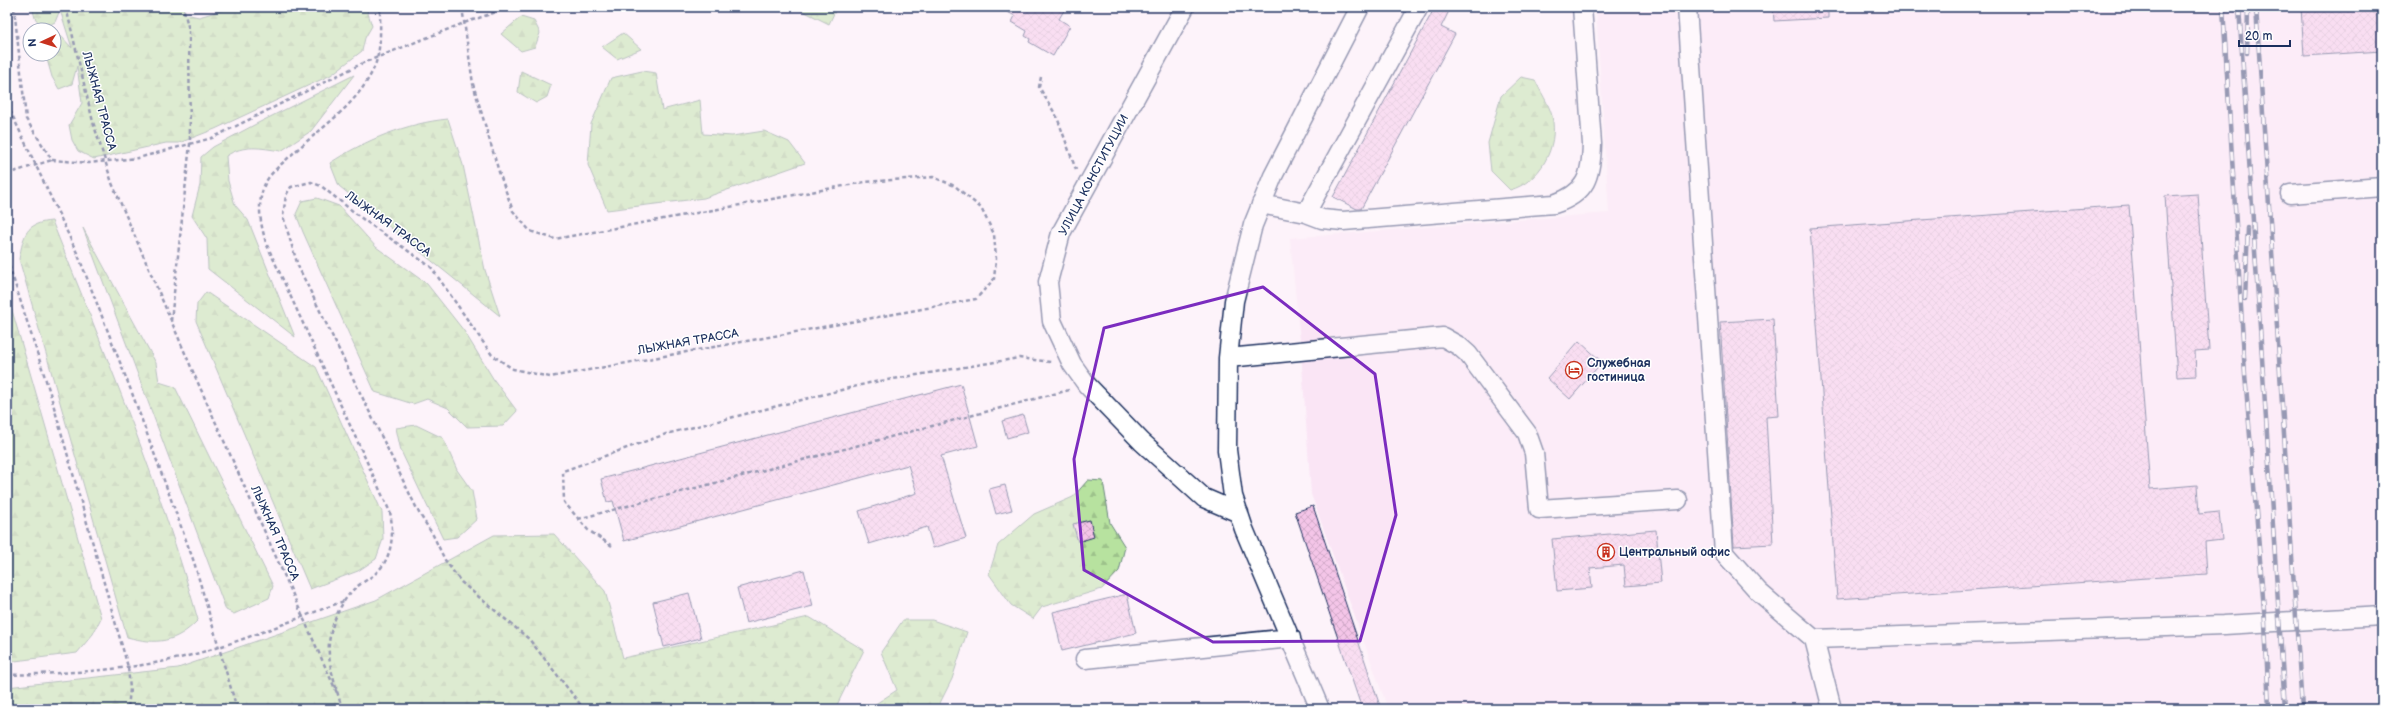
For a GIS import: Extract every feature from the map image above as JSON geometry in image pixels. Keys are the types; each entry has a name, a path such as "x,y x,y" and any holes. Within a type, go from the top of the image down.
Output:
{"street":[{"name":"УЛИЦА КОНСТИТУЦИИ","path":"1185,7 1061,233 1048,282 1052,321 1072,364 1087,385 1188,486 1204,498 1239,513"},
{"path":"1319,709 1239,513 1234,496 1227,450 1228,358 1234,301 1246,249 1261,204 1288,146 1360,7"},
{"path":"1261,204 1306,213 1322,219 1343,221 1554,204 1578,192 1588,176 1591,164 1592,144 1582,7"},
{"path":"1687,7 1724,553 1758,592 1814,639 1832,709"},
{"path":"1306,213 1415,8"},
{"path":"2290,194 2382,187"},
{"path":"1228,358 1443,337 1459,346 1468,354 1527,433 1534,453 1539,509 1678,500"},
{"path":"1814,639 2224,625 2382,616"},
{"path":"1085,659 1291,638"}],"path":[{"path":"14,7 26,119 52,160"},
{"name":"ЛЫЖНАЯ ТРАССА","path":"66,7 93,122 112,183 171,322 339,698"},
{"path":"171,322 190,144 189,30 183,7"},
{"name":"ЛЫЖНАЯ ТРАССА","path":"342,709 329,653 329,642 332,631 345,601 359,584 377,572 389,555 392,523 390,512 266,243 260,220 261,198 263,188 278,167 357,95 373,69 376,58 381,35 380,7"},
{"name":"ЛЫЖНАЯ ТРАССА","path":"462,7 473,84 499,172 513,211 530,231 555,239 865,182 933,177 955,186 982,208 994,234 996,258 994,280 976,299 550,377 513,369 492,355 432,267 321,186 311,182 291,187 286,196 283,216 298,266 419,513 445,560 461,582 529,639 584,709"},
{"path":"7,174 52,160 89,163 138,158 212,138 376,58 464,22 512,7"},
{"path":"1041,77 1039,88 1057,117 1069,145 1074,167 1086,187"},
{"path":"7,104 78,255 132,393 194,562 237,709"},
{"path":"7,259 50,393 128,666 130,689 128,709"},
{"path":"612,546 588,530 564,502 563,472 666,434 869,383 1019,358 1072,364"},
{"path":"578,520 1087,385"},
{"path":"7,675 56,674 128,666 186,656 218,647 345,601"}],"highlighted area":[{"path":"1263,287 1375,374 1396,515 1360,641 1213,642 1084,570 1074,459 1104,328"}],"shaded area":[{"path":"1596,7 2382,7 2382,709 1388,709 1311,494 1301,351 1290,238 1609,213"}],"green space":[{"path":"32,7 183,7 185,14 199,17 233,7 366,7 372,26 365,38 362,51 331,75 215,129 179,143 166,143 94,159 78,151 72,140 69,125 82,103 77,66 72,84 59,89 52,77 48,62 62,62 62,37 72,48 60,10 55,22 38,22 35,18"},
{"path":"795,7 837,7 829,24"},
{"path":"521,17 534,21 540,33 535,47 521,51 501,34"},
{"path":"623,33 641,49 617,59 602,47"},
{"path":"521,71 551,85 547,97 536,103 518,92"},
{"path":"642,71 656,73 662,110 700,100 703,134 732,136 764,131 789,142 805,163 704,198 607,210 588,165 591,124 611,78"},
{"path":"354,75 311,131 281,151 246,148 226,156 228,181 235,205 248,220 295,337 208,269 207,239 192,216 200,185 201,157 213,147"},
{"path":"1521,77 1535,80 1547,102 1552,116 1553,140 1545,162 1538,171 1521,186 1510,190 1491,171 1488,143 1501,96"},
{"path":"448,119 463,165 485,270 500,316 339,186 330,163 357,147 387,134 417,124"},
{"path":"317,198 339,206 376,247 427,284 464,331 494,380 517,411 503,426 467,427 448,408 427,399 413,404 375,392 296,214 302,201"},
{"path":"52,221 131,419 167,519 198,620 190,628 174,638 148,641 127,637 19,259 22,243 27,232 36,224"},
{"path":"83,228 156,363 159,382 175,387 273,586 269,598 234,614 226,610"},
{"path":"206,292 316,367 382,512 383,539 376,559 358,571 310,589 196,321 197,304"},
{"path":"7,293 101,618 93,634 77,653 15,661 7,660"},
{"path":"416,425 443,438 457,470 472,491 477,519 457,537 443,539 401,451 396,428"},
{"path":"1088,480 1103,481 1110,523 1125,547 1119,571 1102,589 1042,607 1033,619 1011,605 989,574 998,545 1034,514 1073,497"},
{"path":"554,534 605,591 623,658 809,617 864,650 835,709 7,709 7,687 178,668 376,600 494,535"},
{"path":"903,620 932,620 967,632 952,679 937,709 854,709 874,705 897,690 881,652"}],"building":[{"path":"998,7 1066,7 1059,19 1070,26 1053,56 1029,42 1030,39 1025,36 1027,31 1012,22 1015,16"},
{"path":"1435,7 1451,7 1441,27 1455,34 1361,209 1357,209 1333,197"},
{"path":"1773,7 1828,7 1828,18 1774,21"},
{"path":"2301,7 2382,7 2382,51 2304,56"},
{"path":"2198,194 2209,350 2195,351 2196,376 2177,377 2165,196"},
{"path":"2129,205 2150,489 2197,485 2199,514 2219,512 2222,540 2205,542 2207,574 1837,599 1810,228"},
{"path":"1773,319 1779,416 1766,417 1773,544 1734,546 1720,322"},
{"name":"Служебная гостиница","path":"1579,341 1602,362 1570,399 1547,378"},
{"path":"961,384 978,446 941,456 966,538 933,548 927,527 869,544 859,511 917,493 908,465 624,541 613,501 607,502 601,479"},
{"path":"1023,415 1028,432 1007,438 1002,421"},
{"path":"1005,485 1012,510 996,514 989,489"},
{"path":"1313,506 1381,709 1362,709 1295,512"},
{"path":"1090,520 1094,537 1078,542 1073,524"},
{"name":"Центральный офис","path":"1656,530 1661,583 1626,586 1624,565 1590,568 1592,588 1557,591 1552,539"},
{"path":"804,570 813,606 746,623 737,588"},
{"path":"689,593 701,638 664,647 653,602"},
{"path":"1127,594 1136,633 1062,651 1053,612"}],"railway":[{"path":"2223,7 2245,374 2265,622 2269,709"},
{"path":"2239,7 2285,709"},
{"path":"2247,53 2248,7"},
{"path":"2256,7 2302,709"},
{"path":"2245,300 2248,228"}],"place":[{"name":"Служебная гостиница","path":"1574,370"},
{"name":"Центральный офис","path":"1606,552"}]}
